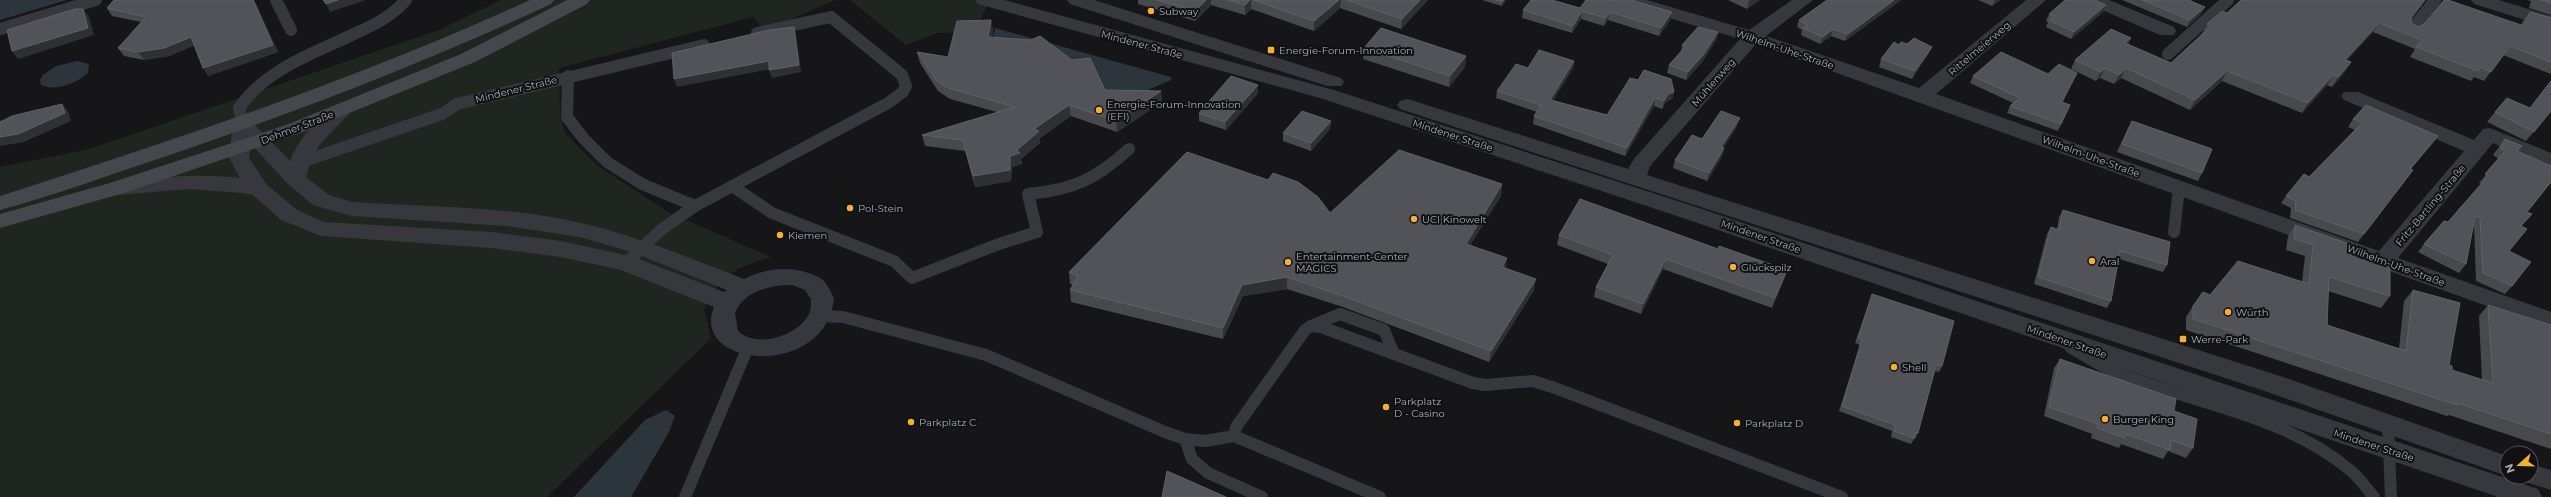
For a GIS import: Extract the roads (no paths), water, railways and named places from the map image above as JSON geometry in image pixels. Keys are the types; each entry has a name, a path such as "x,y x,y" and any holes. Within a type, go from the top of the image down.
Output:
{"main road":[{"name":"Dehmer Straße","path":"0,203 243,124 384,71 544,0"},
{"name":"Dehmer Straße","path":"0,222 117,188 239,148 344,109 468,58 581,0"}],"street":[{"name":"Mindener Straße","path":"984,0 1327,94 1682,210 2529,497"},
{"name":"Wilhelm-Uhe-Straße","path":"1628,0 1752,37 1922,96 2551,321"},
{"name":"Mühlenweg","path":"1635,178 1641,164 1752,37 1804,0"},
{"name":"Rittelmeierweg","path":"1922,96 2037,0"},
{"path":"2094,0 2167,31"},
{"path":"2480,0 2551,22"},
{"path":"1073,25 1089,2"},
{"name":"Mindener Straße","path":"1089,2 2388,422 2499,463"},
{"path":"2351,96 2477,149"},
{"path":"296,171 306,147 344,109"},
{"path":"243,124 259,141 296,171 322,200 352,209 508,219 580,230 641,247 745,288"},
{"path":"243,124 239,158 243,167 260,190 289,215 321,229 491,240 561,249 626,263 728,303"},
{"name":"Fritz-Bartling-Straße","path":"2383,261 2490,134 2551,161"},
{"path":"117,188 205,181 227,182 260,190"},
{"path":"793,277 813,284 823,298 821,316 809,330 791,342 769,348 748,347 733,341 724,330 722,317 728,303 745,288 769,278 793,277"},
{"path":"2539,476 2551,480"}],"lane":[{"path":"0,29 96,0"},
{"path":"276,0 291,30"},
{"path":"243,124 239,108 250,92 264,80 292,64 381,21 406,0"},
{"path":"2168,54 2228,0"},
{"path":"2412,30 2435,0"},
{"path":"626,263 641,247 695,206 888,103 903,92 906,86 902,75 831,17 750,35"},
{"name":"Mindener Straße","path":"296,171 442,114 458,104 568,76 712,44"},
{"path":"568,76 567,117 584,139 607,162 642,184 695,206"},
{"path":"732,186 772,213 811,230 894,261 912,278 996,245 1037,232 1028,194 1053,193 1086,183 1107,169 1129,149"},
{"path":"2174,232 2179,188"},
{"path":"1234,436 1236,427 1305,330 1311,326 1340,314 1384,330 1394,354"},
{"path":"821,316 843,317 986,355 1185,439 1205,441 1234,436 1380,497"},
{"path":"1311,326 1321,327 1485,385 1533,380 1842,497"},
{"path":"2049,335 2110,370 2277,426 2306,440 2346,466 2361,479 2374,497"},
{"path":"685,497 748,347"},
{"path":"2388,422 2391,497"},
{"path":"1185,439 1192,459 1208,473 1262,497"}],"place":[{"name":"Subway","path":"1151,11"},
{"name":"Energie-Forum-Innovation","path":"1271,50"},
{"name":"Energie-Forum-Innovation (EFI)","path":"1099,110"},
{"name":"Pol-Stein","path":"850,208"},
{"name":"UCI Kinowelt","path":"1414,219"},
{"name":"Kiemen","path":"780,235"},
{"name":"Aral","path":"2092,261"},
{"name":"Entertainment-Center MAGICS","path":"1288,262"},
{"name":"Glückspilz","path":"1733,267"},
{"name":"Würth","path":"2228,312"},
{"name":"Werre-Park","path":"2183,339"},
{"name":"Shell","path":"1894,367"},
{"name":"Parkplatz D - Casino","path":"1386,407"},
{"name":"Burger King","path":"2105,419"},
{"name":"Parkplatz C","path":"911,422"},
{"name":"Parkplatz D","path":"1737,423"}]}
